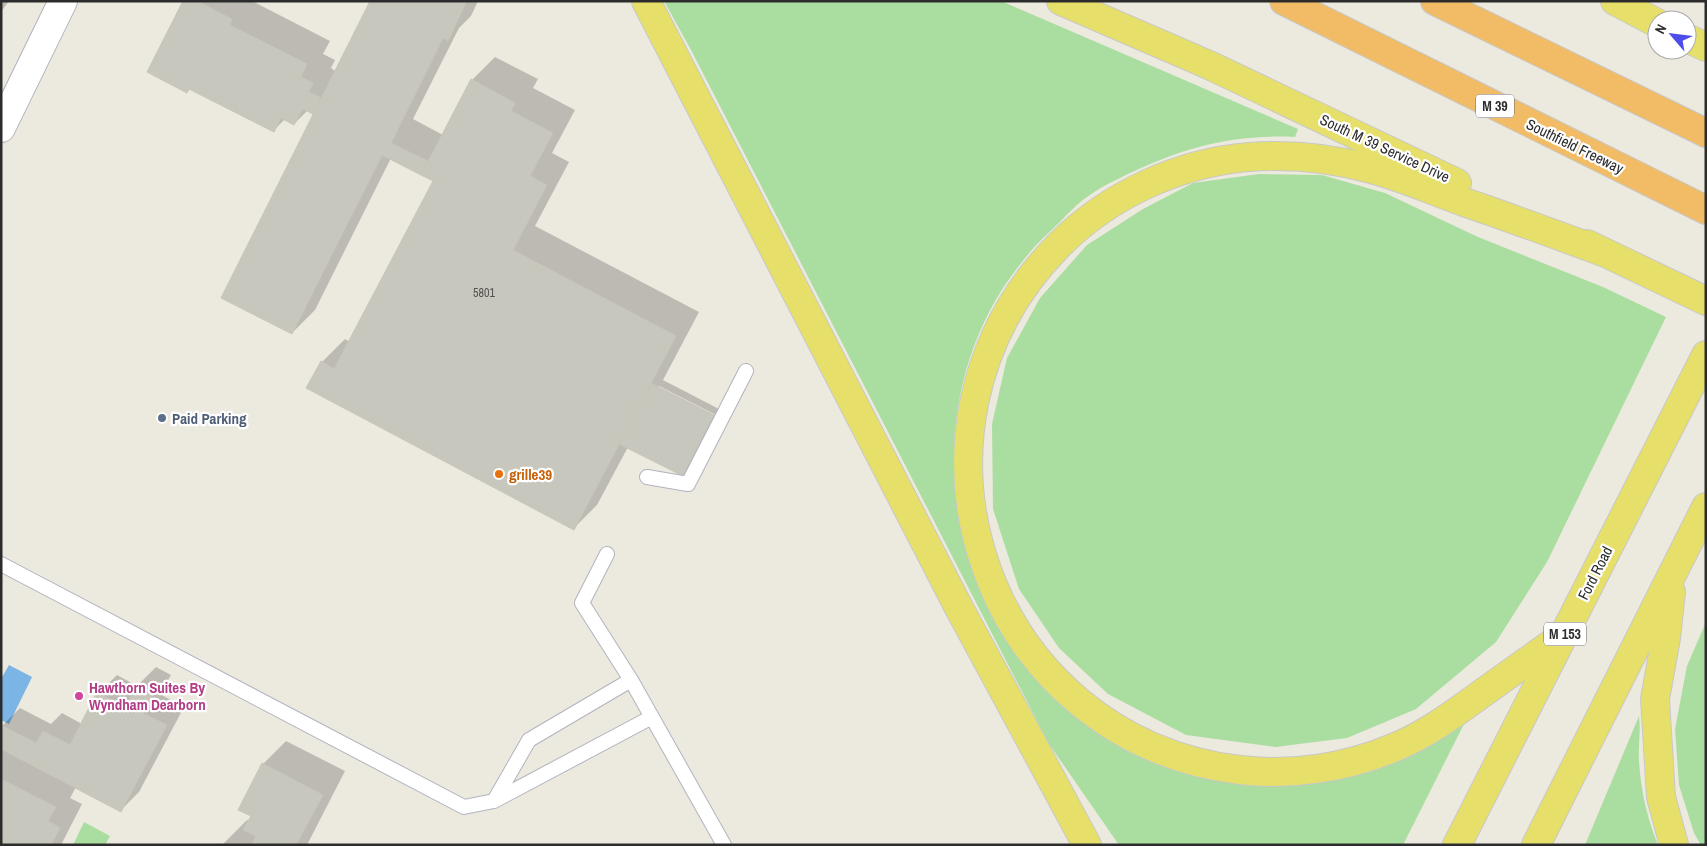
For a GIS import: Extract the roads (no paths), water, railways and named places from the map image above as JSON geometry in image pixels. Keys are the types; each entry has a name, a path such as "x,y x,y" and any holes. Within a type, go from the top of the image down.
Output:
{"highway":[{"name":"Southfield Freeway","path":"1284,1 1706,210"},
{"path":"1435,1 1706,133"}],"main road":[{"path":"646,1 958,606 1087,845"},
{"name":"South M 39 Service Drive","path":"1061,1 1209,65 1706,301"},
{"path":"1615,1 1647,18"},
{"path":"1564,635 1439,725 1393,748 1344,764 1314,770 1284,772 1230,768 1192,761 1163,751 1126,734 1100,717 1053,678 1015,629 996,594 984,565 976,536 970,505 968,444 975,396 990,348 1013,302 1044,260 1073,231 1114,201 1160,178 1209,162 1250,157 1296,157 1330,160 1374,169 1603,252"},
{"name":"Ford Road","path":"1457,845 1706,355"},
{"path":"1536,845 1706,508"},
{"path":"1674,573 1666,638 1655,699 1661,797 1674,845"}],"street":[{"path":"1,128 63,1"}],"lane":[{"path":"647,477 688,484 746,371"},
{"path":"607,554 582,603 631,680 724,845"},
{"path":"1,564 464,807 494,801 652,717"},
{"path":"494,801 529,740 631,680"}],"water":[{"path":"9,665 32,677 9,724 1,720 1,679"}],"place":[{"name":"Paid Parking","path":"162,418"},
{"name":"grille39","path":"499,474"},
{"name":"Hawthorn Suites By Wyndham Dearborn","path":"79,696"}]}
